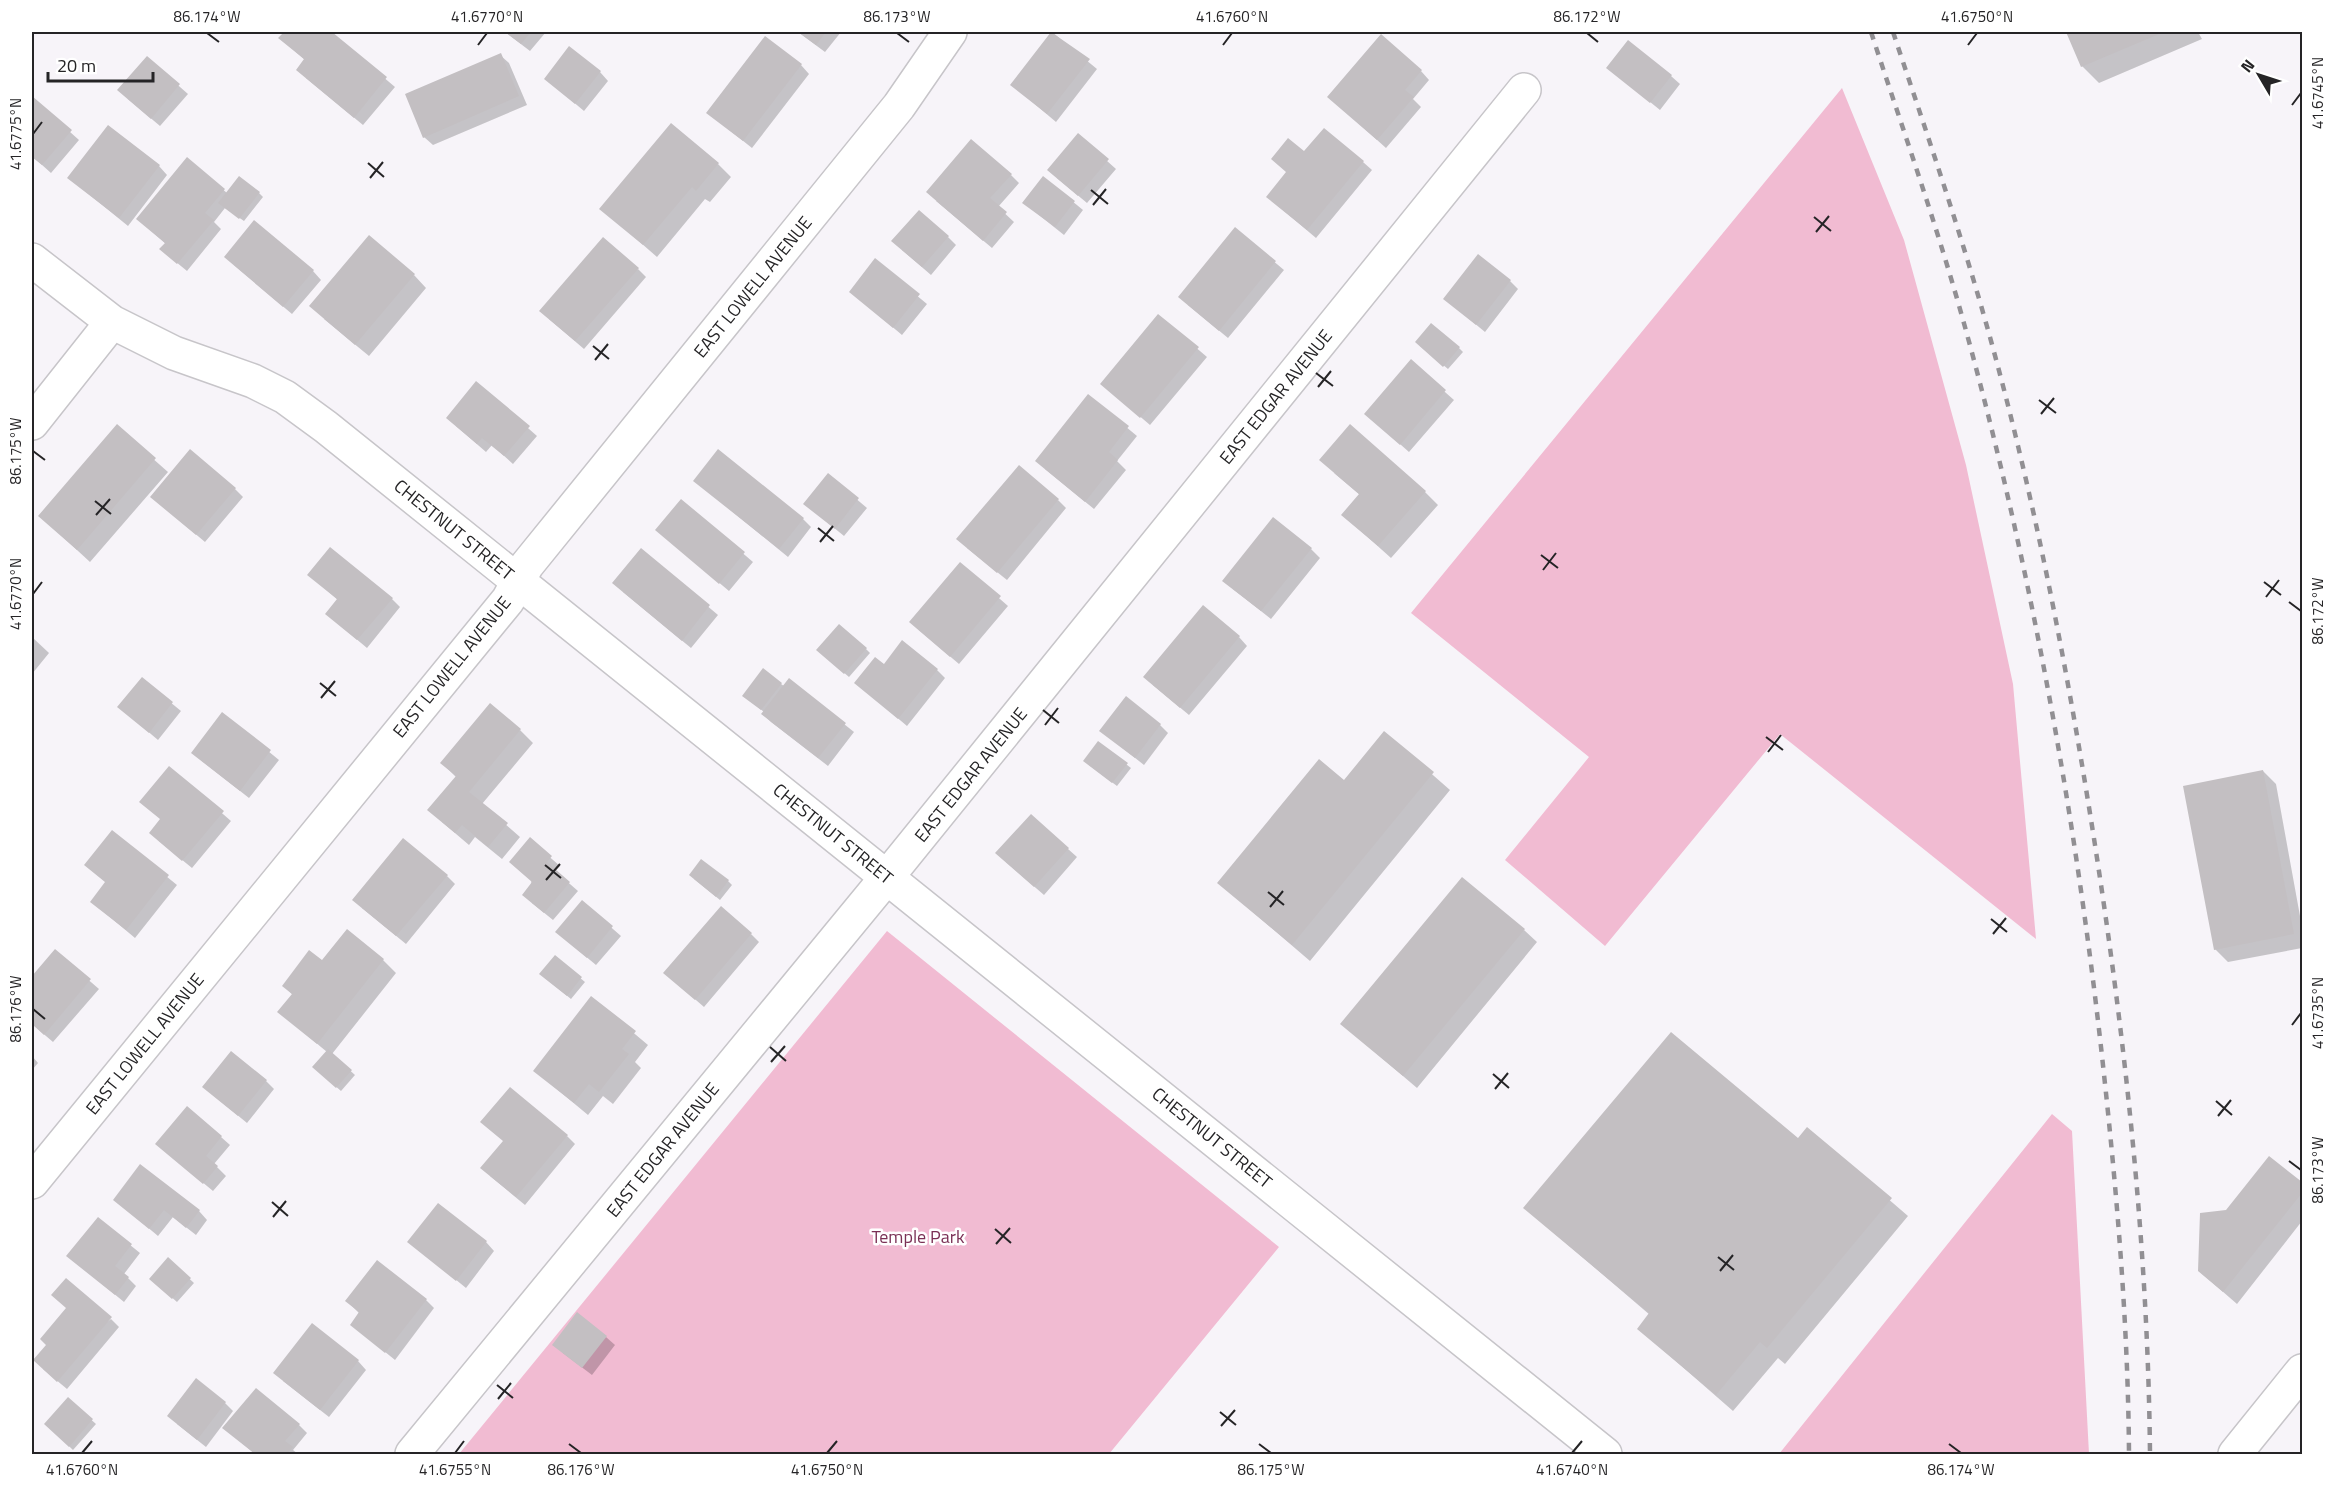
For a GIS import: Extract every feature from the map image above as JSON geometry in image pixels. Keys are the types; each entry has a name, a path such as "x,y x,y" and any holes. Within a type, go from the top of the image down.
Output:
{"street":[{"name":"EAST LOWELL AVENUE","path":"32,1182 501,609 527,565 899,106 950,32"},
{"name":"EAST EDGAR AVENUE","path":"412,1455 888,877 1524,90"},
{"name":"CHESTNUT STREET","path":"32,260 112,322 174,353 253,381 285,397 888,877 1605,1455"},
{"path":"32,423 112,322"},
{"path":"2235,1455 2302,1371"}],"green space":[{"path":"1842,88 1904,240 1966,465 2013,684 2036,939 1780,734 1605,946 1505,860 1589,757 1411,613"},
{"name":"Temple Park","path":"887,931 1279,1247 1109,1454 459,1454"},
{"path":"2052,1114 2072,1131 2089,1454 1779,1454"}],"building":[{"path":"284,32 332,32 387,77 354,118 296,70 304,59 278,38"},
{"path":"505,32 531,32 521,44"},
{"path":"798,32 826,32 816,45"},
{"path":"1051,32 1090,59 1047,114 1010,85"},
{"path":"2066,32 2164,32 2081,67"},
{"path":"1381,34 1422,70 1405,90 1414,97 1377,140 1327,97"},
{"path":"765,36 802,64 743,141 706,113"},
{"path":"1628,40 1672,75 1650,103 1606,68"},
{"path":"569,46 601,71 575,104 544,79"},
{"path":"501,53 519,96 423,138 405,94"},
{"path":"147,56 180,84 151,119 117,90"},
{"path":"32,96 72,130 42,165 32,157"},
{"path":"671,123 719,163 696,191 692,187 643,245 599,209"},
{"path":"108,125 160,165 119,218 67,178"},
{"path":"1324,128 1364,161 1307,230 1266,197 1286,172 1271,159 1288,138 1304,151"},
{"path":"1078,133 1109,159 1078,196 1047,170"},
{"path":"971,139 1012,174 990,198 1007,212 983,241 926,192"},
{"path":"187,157 225,189 205,213 214,220 177,264 159,249 165,243 136,219"},
{"path":"239,176 260,192 239,219 218,203"},
{"path":"1043,176 1075,201 1055,227 1022,203"},
{"path":"919,210 949,236 922,267 891,241"},
{"path":"254,220 314,270 283,307 224,257"},
{"path":"1235,227 1276,261 1219,331 1178,297"},
{"path":"369,235 415,274 355,345 309,306"},
{"path":"603,237 639,268 575,341 539,311"},
{"path":"1478,254 1511,280 1476,325 1443,299"},
{"path":"875,258 920,294 893,328 849,292"},
{"path":"1158,314 1199,347 1140,418 1100,384"},
{"path":"1431,323 1460,347 1443,367 1415,342"},
{"path":"1411,359 1446,390 1400,445 1364,414"},
{"path":"476,381 530,426 504,456 482,438 477,444 446,418"},
{"path":"1088,394 1129,426 1109,452 1118,460 1085,502 1035,461"},
{"path":"117,424 156,458 77,550 38,516"},
{"path":"1350,424 1426,491 1378,546 1341,515 1359,494 1319,460"},
{"path":"190,449 236,488 196,535 150,497"},
{"path":"718,449 804,518 779,549 693,481"},
{"path":"1019,465 1059,499 997,573 956,539"},
{"path":"828,473 859,498 835,529 803,504"},
{"path":"681,499 745,552 719,584 655,530"},
{"path":"1273,517 1312,548 1261,611 1222,581"},
{"path":"330,547 393,598 357,640 325,614 337,599 307,575"},
{"path":"641,548 710,605 682,641 612,583"},
{"path":"960,562 1001,596 950,657 909,622"},
{"path":"1203,605 1240,636 1180,708 1143,677"},
{"path":"839,624 867,648 844,674 816,650"},
{"path":"902,640 938,669 898,719 854,683 875,657 884,664"},
{"path":"763,668 782,683 761,710 742,696"},
{"path":"142,677 173,702 149,733 117,707"},
{"path":"789,678 846,723 818,758 761,714"},
{"path":"1126,696 1161,724 1135,758 1099,731"},
{"path":"490,703 521,729 469,792 508,823 488,847 462,825 455,833 427,810 456,776 440,763"},
{"path":"222,712 271,750 240,791 191,753"},
{"path":"1384,731 1434,772 1292,945 1217,883 1319,759 1344,780"},
{"path":"1098,741 1128,763 1112,783 1083,761"},
{"path":"169,766 224,811 182,861 149,833 160,819 139,802"},
{"path":"2263,770 2294,934 2214,950 2183,786"},
{"path":"1031,814 1069,848 1034,887 995,853"},
{"path":"112,830 169,875 126,930 90,902 105,882 84,865"},
{"path":"530,837 552,856 547,862 570,882 544,913 522,895 532,882 509,862"},
{"path":"403,838 448,875 396,936 352,900"},
{"path":"701,859 729,880 716,897 689,875"},
{"path":"1462,877 1525,929 1403,1076 1340,1024"},
{"path":"582,900 613,926 587,958 555,932"},
{"path":"721,906 752,933 695,1000 663,973"},
{"path":"347,929 384,959 317,1044 277,1012 292,994 282,986 309,950 322,960"},
{"path":"55,949 91,979 44,1035 32,1024 32,976"},
{"path":"555,955 582,977 567,996 539,974"},
{"path":"591,996 636,1031 622,1049 629,1054 599,1092 589,1084 574,1103 533,1071"},
{"path":"1671,1032 1798,1138 1807,1127 1892,1198 1767,1348 1760,1342 1716,1395 1637,1329 1649,1313 1523,1208"},
{"path":"328,1049 352,1070 336,1088 312,1067"},
{"path":"231,1051 267,1080 238,1116 202,1087"},
{"path":"510,1087 568,1135 516,1197 480,1168 503,1141 480,1122"},
{"path":"187,1106 222,1136 206,1156 218,1166 203,1184 155,1144"},
{"path":"2269,1156 2302,1182 2302,1193 2223,1292 2198,1271 2200,1213 2226,1210"},
{"path":"140,1164 200,1210 186,1228 164,1210 149,1229 113,1200"},
{"path":"438,1203 487,1241 456,1281 407,1242"},
{"path":"98,1217 132,1244 115,1266 129,1277 115,1295 66,1256"},
{"path":"168,1257 191,1278 172,1299 149,1279"},
{"path":"377,1260 427,1299 385,1353 350,1325 359,1312 345,1301"},
{"path":"66,1278 112,1317 57,1382 33,1360 46,1345 40,1339 66,1308 51,1295"},
{"path":"577,1312 607,1336 582,1368 552,1345"},
{"path":"312,1323 359,1360 320,1410 273,1373"},
{"path":"196,1378 226,1402 197,1440 167,1416"},
{"path":"256,1388 300,1424 285,1441 293,1447 287,1454 255,1454 222,1428"},
{"path":"68,1397 93,1419 69,1447 44,1424"}],"railway":[{"path":"1871,32 1934,222 1968,338 2012,513 2048,690 2078,868 2106,1098 2124,1301 2129,1454"},
{"path":"1893,32 1966,255 2005,394 2049,586 2074,715 2106,921 2133,1149 2145,1301 2150,1454"}]}
